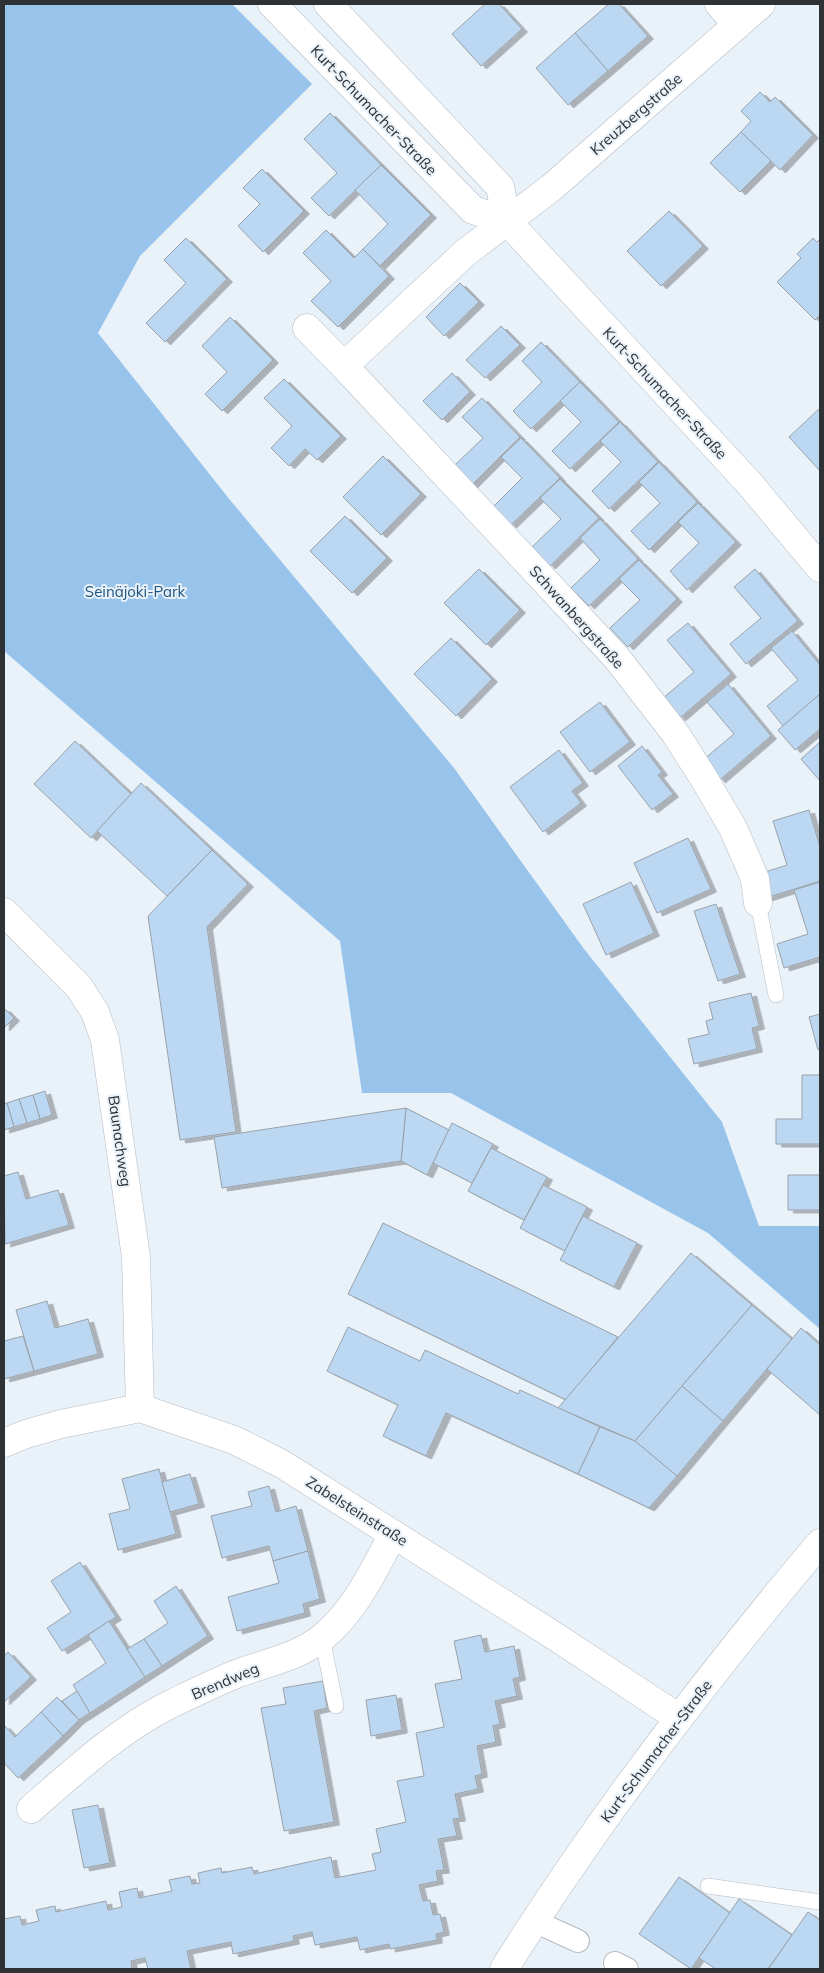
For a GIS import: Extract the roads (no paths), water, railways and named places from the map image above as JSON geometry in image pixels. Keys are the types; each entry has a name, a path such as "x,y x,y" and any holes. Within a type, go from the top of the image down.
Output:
{"street":[{"name":"Kurt-Schumacher-Straße","path":"272,4 473,210 507,221 749,483 820,568"},
{"path":"329,4 500,187 507,221 466,252 344,366"},
{"path":"719,4 738,25"},
{"name":"Kreuzbergstraße","path":"507,221 551,188 761,4"},
{"name":"Schwanbergstraße","path":"307,328 607,647 675,733 733,828 754,879 758,903"},
{"name":"Baunachweg","path":"4,912 79,987 95,1012 105,1040 136,1257 140,1408"},
{"path":"4,1443 26,1434 61,1424 140,1408"},
{"name":"Zabelsteinstraße","path":"140,1408 234,1440 282,1464 553,1635 679,1718"},
{"name":"Brendweg","path":"31,1809 134,1726 162,1710 236,1675 303,1650 322,1638 342,1620 368,1581 393,1534"},
{"name":"Kurt-Schumacher-Straße","path":"504,1969 534,1921 601,1824 679,1718 743,1636 820,1543"},
{"path":"534,1921 578,1941"}],"lane":[{"path":"758,903 776,995"},
{"path":"322,1638 336,1706"},
{"path":"708,1886 820,1902"}],"park label":[{"name":"Seinäjoki-Park","path":"135,591"}]}
